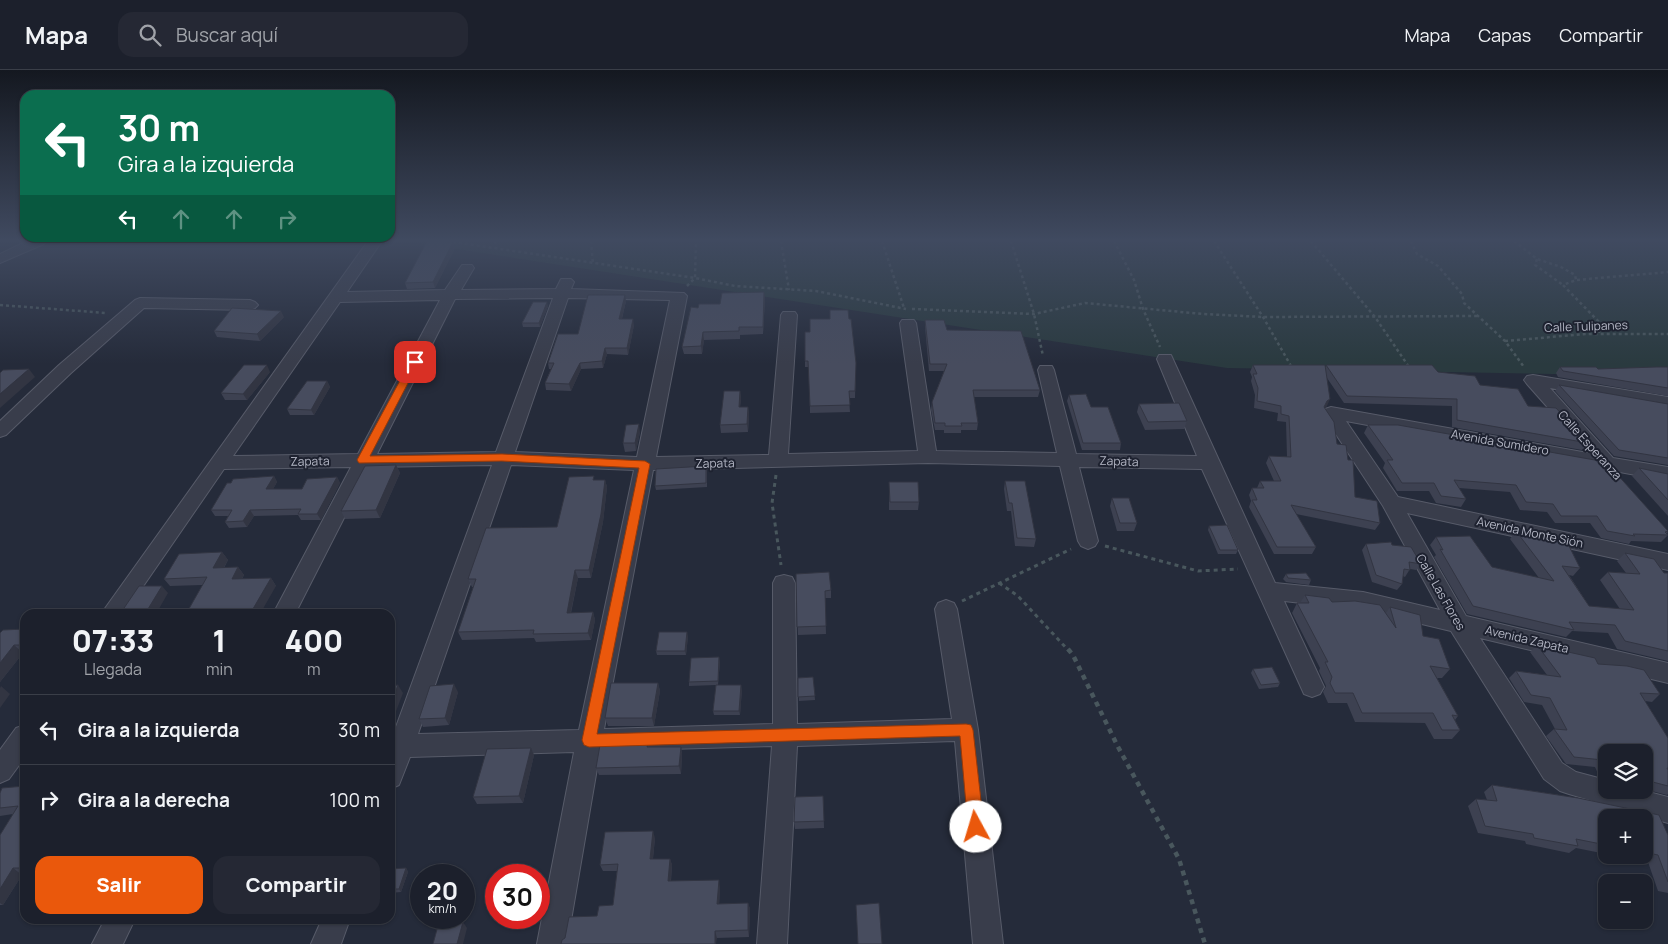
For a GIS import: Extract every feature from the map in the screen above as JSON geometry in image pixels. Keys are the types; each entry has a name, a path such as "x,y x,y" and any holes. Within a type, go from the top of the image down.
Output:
{"street":[{"path":"116,609 346,282"},
{"path":"287,609 458,282"},
{"path":"335,297 449,296 565,288 679,296 589,740 552,944"},
{"path":"565,288 396,746 966,730"},
{"path":"0,431 65,369 140,303 250,305"},
{"path":"778,462 789,315"},
{"path":"906,316 928,457"},
{"path":"1165,359 1209,464 1312,687"},
{"path":"1046,370 1088,541"},
{"path":"1533,380 1668,403"},
{"name":"Calle Esperanza","path":"1533,380 1624,482"},
{"name":"Avenida Sumidero","path":"1332,413 1605,461 1668,474"},
{"name":"Calle Las Flores","path":"1332,413 1391,503 1458,623 1553,771 1569,782 1668,810"},
{"name":"Zapata","path":"220,463 502,458 645,464 928,457 1209,464"},
{"name":"Avenida Monte Sión","path":"1391,503 1668,562"},
{"path":"772,944 785,735 784,583"},
{"name":"Avenida Zapata","path":"1267,591 1363,601 1668,673"},
{"path":"946,609 966,730 988,944"},
{"path":"12,761 20,746"},
{"path":"107,944 118,924"},
{"path":"326,944 334,924"}],"path":[{"path":"679,296 692,282"},
{"path":"714,282 735,286 816,291 906,316 1034,314 1085,303 1203,314 1263,317 1478,316"},
{"path":"788,282 789,290"},
{"path":"895,282 906,316"},
{"path":"1024,282 1034,314 1046,370"},
{"path":"1135,282 1143,309 1165,359"},
{"path":"1240,282 1291,366"},
{"path":"1345,282 1375,317 1411,370"},
{"path":"1452,282 1462,294 1464,303 1505,341 1533,380"},
{"path":"1559,282 1600,323 1600,333"},
{"path":"1563,285 1571,282"},
{"path":"0,305 127,314"},
{"name":"Calle Tulipanes","path":"1505,341 1600,333 1668,334"},
{"path":"778,462 772,503 784,583"},
{"path":"946,609 1088,541 1198,571 1256,568"},
{"path":"1000,583 1018,596 1073,655 1117,745 1179,858 1205,944"}],"shaded area":[{"path":"669,282 1668,282 1668,376 1227,368"}],"building":[{"path":"406,282 433,282 433,282"},
{"path":"764,292 763,327 739,327 739,331 703,332 701,346 682,347 691,307 698,308 699,304 720,304 722,293"},
{"path":"588,295 625,295 619,319 633,319 627,348 605,348 602,361 580,363 569,384 545,383 554,363 548,363 558,334 578,334"},
{"path":"533,302 547,302 539,323 522,323"},
{"path":"232,308 281,311 257,334 214,331"},
{"path":"830,310 848,310 849,319 851,319 856,363 855,391 849,391 850,405 810,406 808,361 805,361 805,332 810,332 810,319 830,319"},
{"path":"925,320 944,320 947,330 1021,331 1040,390 973,390 978,423 961,423 962,426 945,426 945,423 935,423 932,402 947,364 930,364"},
{"path":"244,365 267,365 243,394 221,393"},
{"path":"1253,365 1325,365 1330,399 1324,407 1334,422 1337,444 1346,445 1348,460 1353,460 1355,497 1377,501 1380,523 1291,505 1316,547 1277,547 1252,500 1257,500 1252,488 1264,488 1260,481 1281,481 1269,456 1291,457 1289,416 1281,414 1281,406 1257,401 1258,388 1253,374 1257,374"},
{"path":"1326,365 1432,365 1438,372 1475,376 1480,385 1518,389 1528,406 1556,408 1588,443 1457,420 1457,399 1347,396"},
{"path":"1560,367 1596,367 1598,369 1668,367 1668,388 1563,371"},
{"path":"29,369 0,394 0,373 3,370"},
{"path":"307,381 327,381 311,410 287,409"},
{"path":"1559,385 1668,404 1668,458 1619,450"},
{"path":"724,391 740,391 739,407 748,407 747,424 720,425"},
{"path":"1086,394 1091,407 1108,407 1121,443 1083,443 1069,395"},
{"path":"1179,403 1187,421 1148,422 1139,404"},
{"path":"639,424 635,443 623,443 626,425"},
{"path":"1368,425 1398,425 1606,462 1668,531 1665,532 1668,535 1633,534 1635,536 1607,531 1597,516 1561,516 1553,504 1526,502 1516,485 1454,480 1466,499 1441,496 1434,483 1402,483 1387,460 1393,460"},
{"path":"396,465 376,510 341,511 365,466"},
{"path":"706,466 706,483 655,486 656,469"},
{"path":"1639,468 1668,474 1668,500"},
{"path":"274,476 266,489 302,489 307,479 337,477 317,514 298,514 301,509 250,510 243,521 225,522 232,510 211,510 227,483 231,483 233,479"},
{"path":"594,476 593,480 605,480 601,514 589,570 575,570 567,613 593,612 588,633 533,634 534,630 458,632 476,579 468,579 486,528 557,527 569,477"},
{"path":"1005,481 1025,481 1036,539 1017,538 1012,503 1009,503"},
{"path":"889,482 918,482 919,502 890,502"},
{"path":"1112,498 1129,498 1137,523 1120,523"},
{"path":"1227,525 1238,550 1220,550 1209,526"},
{"path":"1516,531 1567,542 1580,568 1562,566 1589,606 1634,610 1608,572 1640,574 1625,553 1654,559 1664,573 1668,573 1668,651 1625,641 1615,625 1569,622 1574,630 1473,606 1440,549 1443,550 1436,537 1470,536 1492,567 1554,581"},
{"path":"1391,542 1392,545 1411,547 1421,564 1409,562 1410,570 1404,569 1402,584 1376,575 1366,544"},
{"path":"222,552 213,568 238,567 232,579 271,578 253,609 189,609 207,577 164,579 179,554"},
{"path":"829,572 831,590 825,591 826,626 797,627 796,574"},
{"path":"1306,573 1311,580 1288,578 1286,574"},
{"path":"139,586 162,586 148,609 123,609"},
{"path":"1305,595 1329,598 1332,602 1355,601 1380,605 1396,628 1390,607 1420,615 1423,636 1439,639 1450,669 1430,666 1458,716 1452,715 1460,730 1442,730 1433,713 1362,713 1353,693 1335,693 1330,683 1332,677 1325,662 1328,662 1297,603 1309,603"},
{"path":"20,629 20,645 14,645 0,663 0,633 3,630"},
{"path":"659,632 687,632 685,651 656,651"},
{"path":"1537,645 1595,658 1598,664 1627,666 1644,670 1660,694 1640,693 1668,738 1668,786 1653,782 1653,744 1598,744 1598,759 1574,757 1554,729 1567,730 1550,698 1531,695 1516,671 1561,677"},
{"path":"719,657 718,681 689,682 691,658"},
{"path":"1272,667 1280,683 1261,685 1253,669"},
{"path":"813,677 815,696 798,697 798,678"},
{"path":"611,683 658,683 652,718 605,718"},
{"path":"454,684 445,718 419,719 430,686"},
{"path":"716,685 741,685 739,711 713,711"},
{"path":"648,744 647,747 681,747 679,766 596,768 600,745"},
{"path":"531,748 519,796 473,797 487,749"},
{"path":"1492,785 1578,798 1630,809 1598,809 1598,843 1576,839 1578,846 1534,838 1533,834 1485,826 1476,799 1497,801"},
{"path":"20,786 20,868 13,868 0,889 0,835 18,806 0,808 2,788"},
{"path":"823,796 824,821 794,822 795,797"},
{"path":"1653,814 1659,815 1668,835 1668,882 1658,855 1653,854"},
{"path":"653,831 650,859 670,859 668,881 719,880 717,904 748,903 748,930 715,931 715,944 561,944 565,938 569,917 597,916 599,906 613,905 618,864 600,865 605,832"},
{"path":"406,868 399,889 395,889 395,869"},
{"path":"879,903 882,944 858,944 856,905"},
{"path":"437,929 461,929 457,944 433,944"}],"route":[{"path":"415,362 363,460 502,458 645,464 589,740 966,730 976,827"}]}
